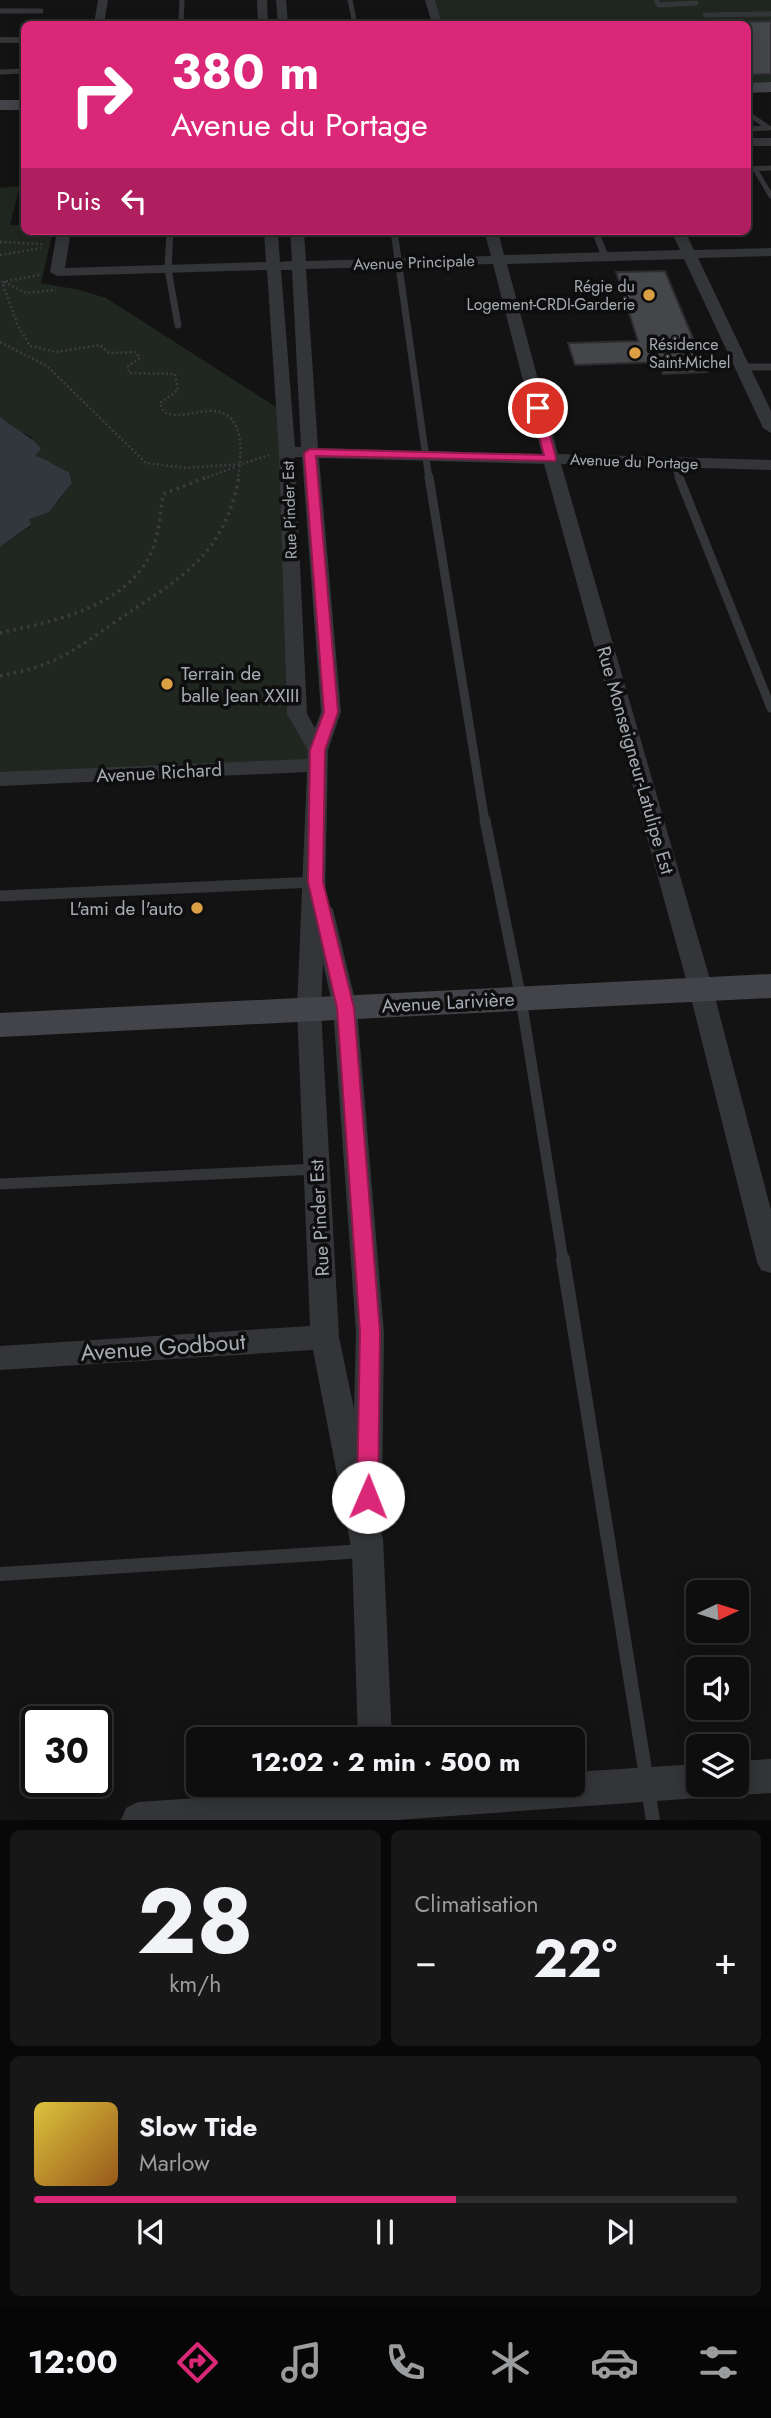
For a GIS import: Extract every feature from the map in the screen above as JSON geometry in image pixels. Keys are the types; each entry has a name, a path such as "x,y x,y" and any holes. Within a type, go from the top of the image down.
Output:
{"main road":[{"path":"751,88 771,87"},
{"path":"0,106 21,105"},
{"name":"Avenue Larivière","path":"0,1025 771,986"}],"street":[{"path":"100,21 103,0"},
{"path":"262,0 263,21"},
{"path":"281,0 283,21"},
{"path":"430,0 436,21"},
{"path":"0,40 21,40"},
{"path":"751,142 771,142"},
{"name":"Rue Pinder Est","path":"271,235 287,452 297,713 318,758"},
{"name":"Rue Pinder Est","path":"297,235 310,453 331,712 318,758 316,882 309,1009 325,1336 367,1551"},
{"name":"Rue Monseigneur-Latulipe Est","path":"492,235 551,458 701,990 771,1262"},
{"path":"680,235 771,428"},
{"path":"57,272 63,238"},
{"name":"Avenue Principale","path":"57,272 771,252"},
{"name":"Avenue du Portage","path":"287,452 771,465"},
{"name":"Avenue Richard","path":"0,779 318,758"},
{"name":"Rue Pinder Est","path":"316,882 345,1008 370,1332 367,1551 375,1727"},
{"name":"Avenue Godbout","path":"0,1358 325,1336"},
{"path":"749,1777 771,1776"},
{"path":"585,1786 686,1782"},
{"path":"138,1819 349,1797"}],"lane":[{"path":"181,21 182,0"},
{"path":"350,0 354,21"},
{"path":"656,0 659,5 696,4"},
{"path":"0,11 41,11"},
{"path":"710,21 704,14 771,14"},
{"path":"0,72 21,71"},
{"path":"751,115 769,128 751,129"},
{"path":"751,169 771,169"},
{"path":"751,169 771,196"},
{"path":"170,235 168,269 178,325"},
{"path":"395,235 425,456 492,862 521,999 653,1819"},
{"path":"597,235 606,256"},
{"path":"742,367 771,367"},
{"path":"673,462 771,708"},
{"path":"0,896 316,882"},
{"path":"0,1184 317,1169"},
{"path":"0,1574 367,1551"}],"path":[{"path":"0,242 63,238"},
{"path":"0,255 63,238"},
{"path":"0,676 48,665 164,593 192,569 212,542 230,507 242,464 236,424 228,414 211,409 202,409 186,416 163,412 160,403 178,390 175,374 129,373 128,366 140,358 135,352 109,353 100,345 66,351 30,346 24,340 22,329 8,305 2,282 57,272"},
{"path":"0,342 47,366 146,463 187,468 242,464"},
{"path":"0,633 49,623 100,600 132,578 146,562 157,533 163,494 242,464 287,452"}],"shaded area":[{"path":"435,0 771,0 771,85 751,86 751,21 441,21"},
{"path":"20,186 10,225 21,225 21,235 52,235 41,283 106,298 284,412 297,713 318,765 0,779 0,547 31,526 28,519 58,502 72,483 69,472 35,456 32,437 17,430 0,416 0,188"},
{"path":"0,416 37,444 41,449 35,456 69,472 72,483 49,512 29,519 31,525 0,547"}],"building":[{"path":"771,21 771,74 751,75 751,22"},
{"path":"665,271 707,372 663,374 658,362 575,365 568,343 638,341 616,272"}],"place":[{"name":"Régie du Logement-CRDI-Garderie","path":"649,295"},
{"name":"Résidence Saint-Michel","path":"635,353"},
{"name":"Terrain de balle Jean XXIII","path":"167,684"},
{"name":"L'ami de l'auto","path":"197,908"}],"route":[{"path":"368,1497 370,1332 345,1008 316,882 318,750 331,712 310,453 551,458 538,408"}]}
